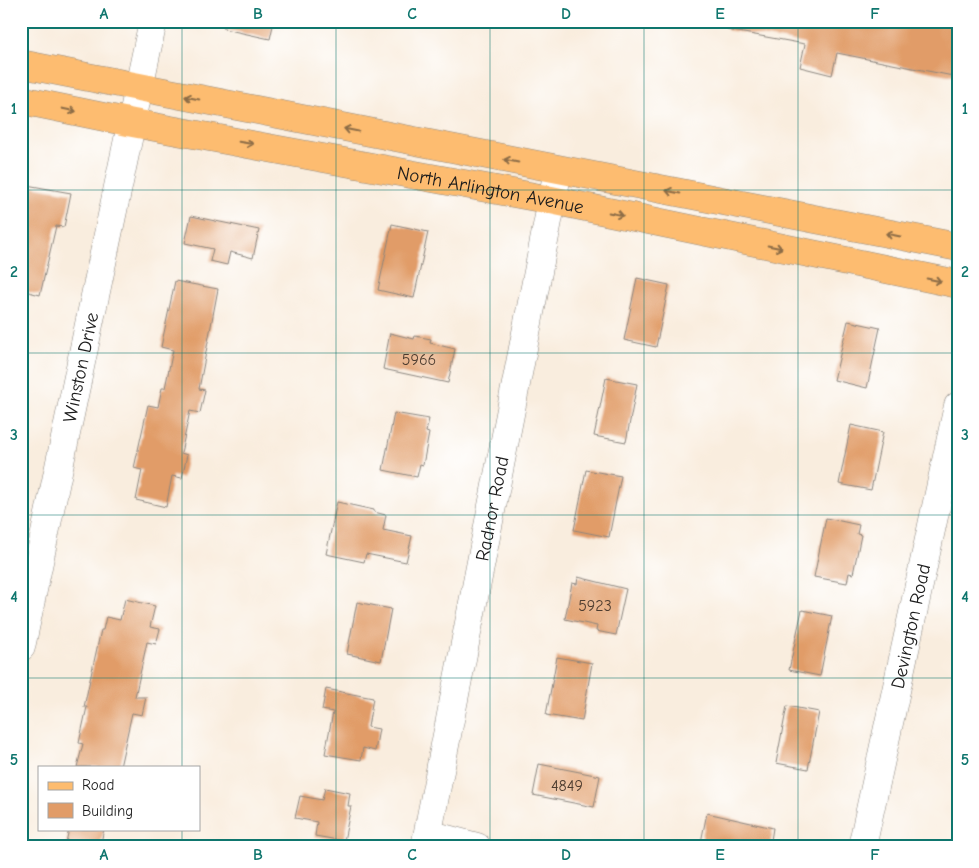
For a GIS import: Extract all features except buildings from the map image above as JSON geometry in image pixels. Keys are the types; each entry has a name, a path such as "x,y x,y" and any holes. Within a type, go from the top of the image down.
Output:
{"main road":[{"name":"North Arlington Avenue","path":"21,64 958,247"},
{"name":"North Arlington Avenue","path":"21,100 133,123 551,200 958,284"}],"street":[{"name":"Winston Drive","path":"21,647 141,88 153,21"},
{"name":"Radnor Road","path":"427,840 558,170"},
{"name":"Devington Road","path":"862,847 958,406"},
{"path":"427,840 477,847"}]}
